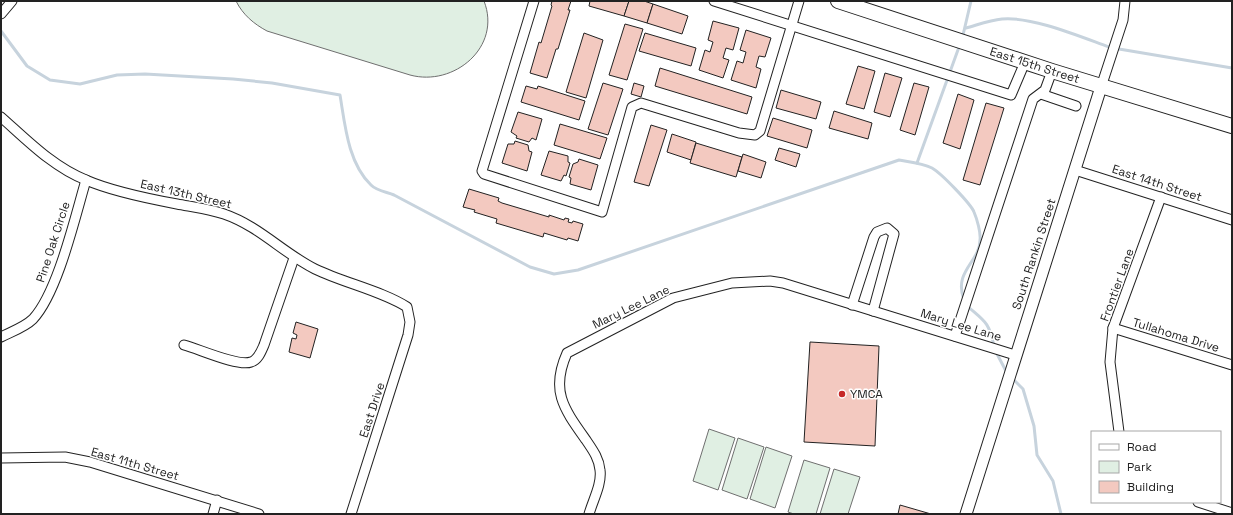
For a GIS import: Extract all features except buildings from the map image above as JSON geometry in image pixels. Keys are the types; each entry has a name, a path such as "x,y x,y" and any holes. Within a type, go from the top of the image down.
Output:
{"main road":[{"name":"East 15th Street","path":"843,2 1052,71 1232,126"}],"street":[{"path":"1,14 12,1"},
{"path":"534,1 482,171 484,174 602,212 632,107 640,103 739,133 756,135 760,131 799,1"},
{"path":"714,1 1011,95 1025,62"},
{"name":"South Rankin Street","path":"966,514 1015,354 1122,20 1125,1"},
{"path":"955,336 1033,99 1045,90 1052,71"},
{"path":"1041,94 1076,106"},
{"name":"East 13th Street","path":"1,117 43,154 86,180 152,199 205,210 236,219 263,233 294,258 343,281 396,300 408,307 409,313"},
{"name":"East 14th Street","path":"1075,170 1232,220"},
{"name":"Pine Oak Circle","path":"1,337 32,320 45,301 54,283 86,180"},
{"name":"Frontier Lane","path":"1119,431 1110,362 1114,328 1161,197"},
{"path":"852,305 874,237 877,232 887,228 894,234 873,311"},
{"path":"184,345 239,363 250,363 258,358 264,346 294,258"},
{"name":"Mary Lee Lane","path":"589,514 600,479 599,461 561,400 559,382 560,369 567,353 673,298 732,283 770,281 783,282 852,305 1015,354"},
{"name":"East Drive","path":"352,514 408,335 409,313"},
{"name":"Tullahoma Drive","path":"1114,328 1232,365"},
{"name":"East 11th Street","path":"1,458 65,457 90,462 259,514"},
{"path":"212,514 217,500"},
{"path":"1201,503 1232,513"}],"green space":[{"path":"236,1 484,1 488,18 486,34 480,48 470,60 457,69 443,75 427,77 410,75 267,31 249,19"},
{"path":"709,429 735,438 718,490 693,481"},
{"path":"738,438 764,447 747,499 722,490"},
{"path":"766,447 792,456 775,508 750,499"},
{"path":"804,460 830,468 816,514 794,514 788,512"},
{"path":"834,469 860,477 848,514 820,514"}],"waterway":[{"path":"963,35 971,1"},
{"path":"966,28 993,20 1014,19 1056,28 1109,47"},
{"path":"1,31 27,66 50,80 80,84 117,75 145,74 233,79 272,83 340,95 352,155 363,176 373,187 394,195 530,267 554,274 578,270 899,160 924,165 936,171 955,189 972,208 977,222 980,237 979,248 964,274 962,281 964,300"},
{"path":"917,163 959,47"},
{"path":"1119,49 1232,68"},
{"path":"966,305 988,326 994,346"},
{"path":"996,352 1007,373"},
{"path":"1012,378 1023,389 1034,426 1037,455 1053,481 1061,514"}],"place":[{"name":"YMCA","path":"842,394"}]}
